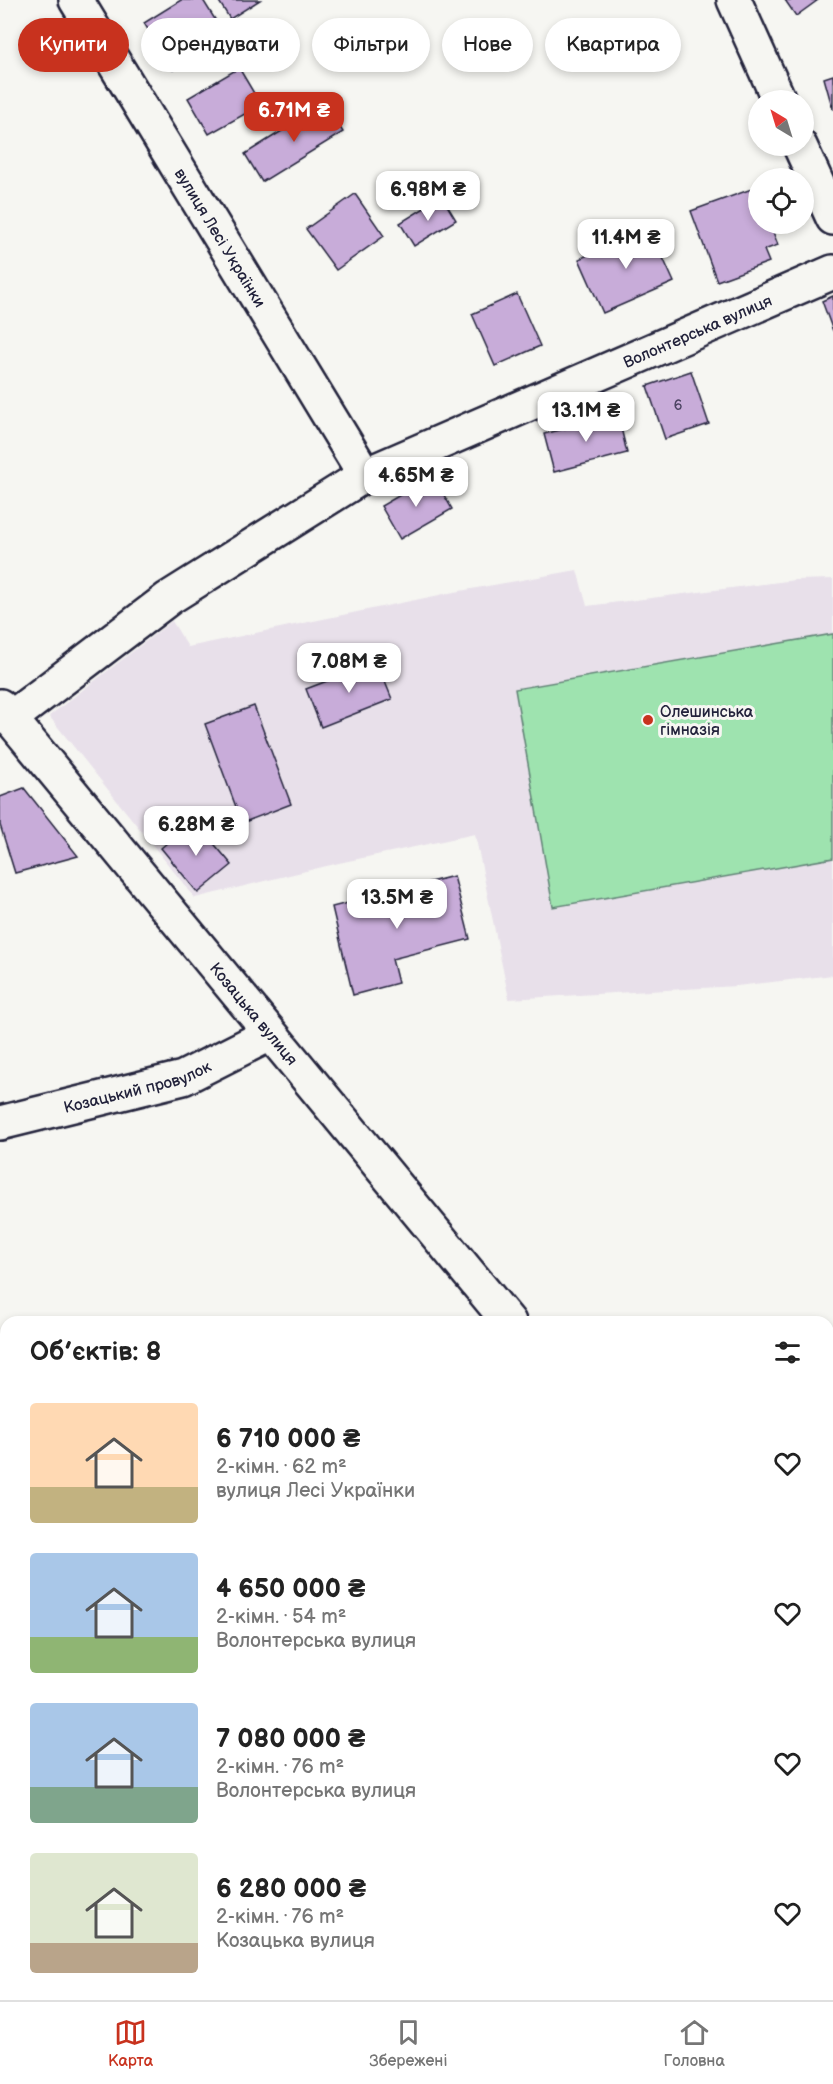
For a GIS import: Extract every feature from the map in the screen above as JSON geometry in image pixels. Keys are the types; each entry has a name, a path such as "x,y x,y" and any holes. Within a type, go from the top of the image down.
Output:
{"street":[{"name":"вулиця Лесі Українки","path":"76,0 365,475"},
{"path":"734,0 774,90"},
{"path":"805,156 833,218"},
{"name":"Волонтерська вулиця","path":"5,712 169,598 365,475 833,272"},
{"name":"Козацька вулиця","path":"5,712 504,1316"},
{"name":"Козацький провулок","path":"0,1123 183,1078 270,1034"}],"shaded area":[{"name":"Олешинська гімназія","path":"577,570 587,606 795,580 833,579 833,975 737,986 509,999 475,834 339,863 195,898 49,716 172,621 188,647 449,593"}],"green space":[{"path":"833,634 833,858 553,907 515,689"}],"building":[{"path":"181,0 203,0 214,18 152,18"},
{"path":"218,0 260,0 232,18"},
{"path":"785,0 818,0 796,16"},
{"path":"232,72 241,72 261,105 209,134 188,98"},
{"path":"833,75 833,110 824,78"},
{"path":"325,104 343,132 262,182 245,154"},
{"path":"748,190 748,234 774,234 778,245 764,250 769,262 717,281 691,211"},
{"path":"355,194 384,236 336,270 306,229"},
{"path":"442,197 456,220 414,246 400,223"},
{"path":"649,227 674,282 603,313 579,259"},
{"path":"517,294 540,346 495,366 472,314"},
{"path":"833,296 833,331 822,301"},
{"path":"691,371 709,424 665,439 647,386"},
{"path":"618,415 627,453 554,472 544,434"},
{"path":"433,476 452,509 400,539 381,506"},
{"path":"377,662 392,699 321,727 306,689"},
{"path":"254,706 291,804 242,823 205,724"},
{"path":"24,788 78,856 15,873 0,825 0,797"},
{"path":"194,820 232,865 198,893 161,848"},
{"path":"454,876 470,939 392,959 398,983 353,995 332,907"}],"place":[{"name":"Олешинська гімназія","path":"648,720"}]}
